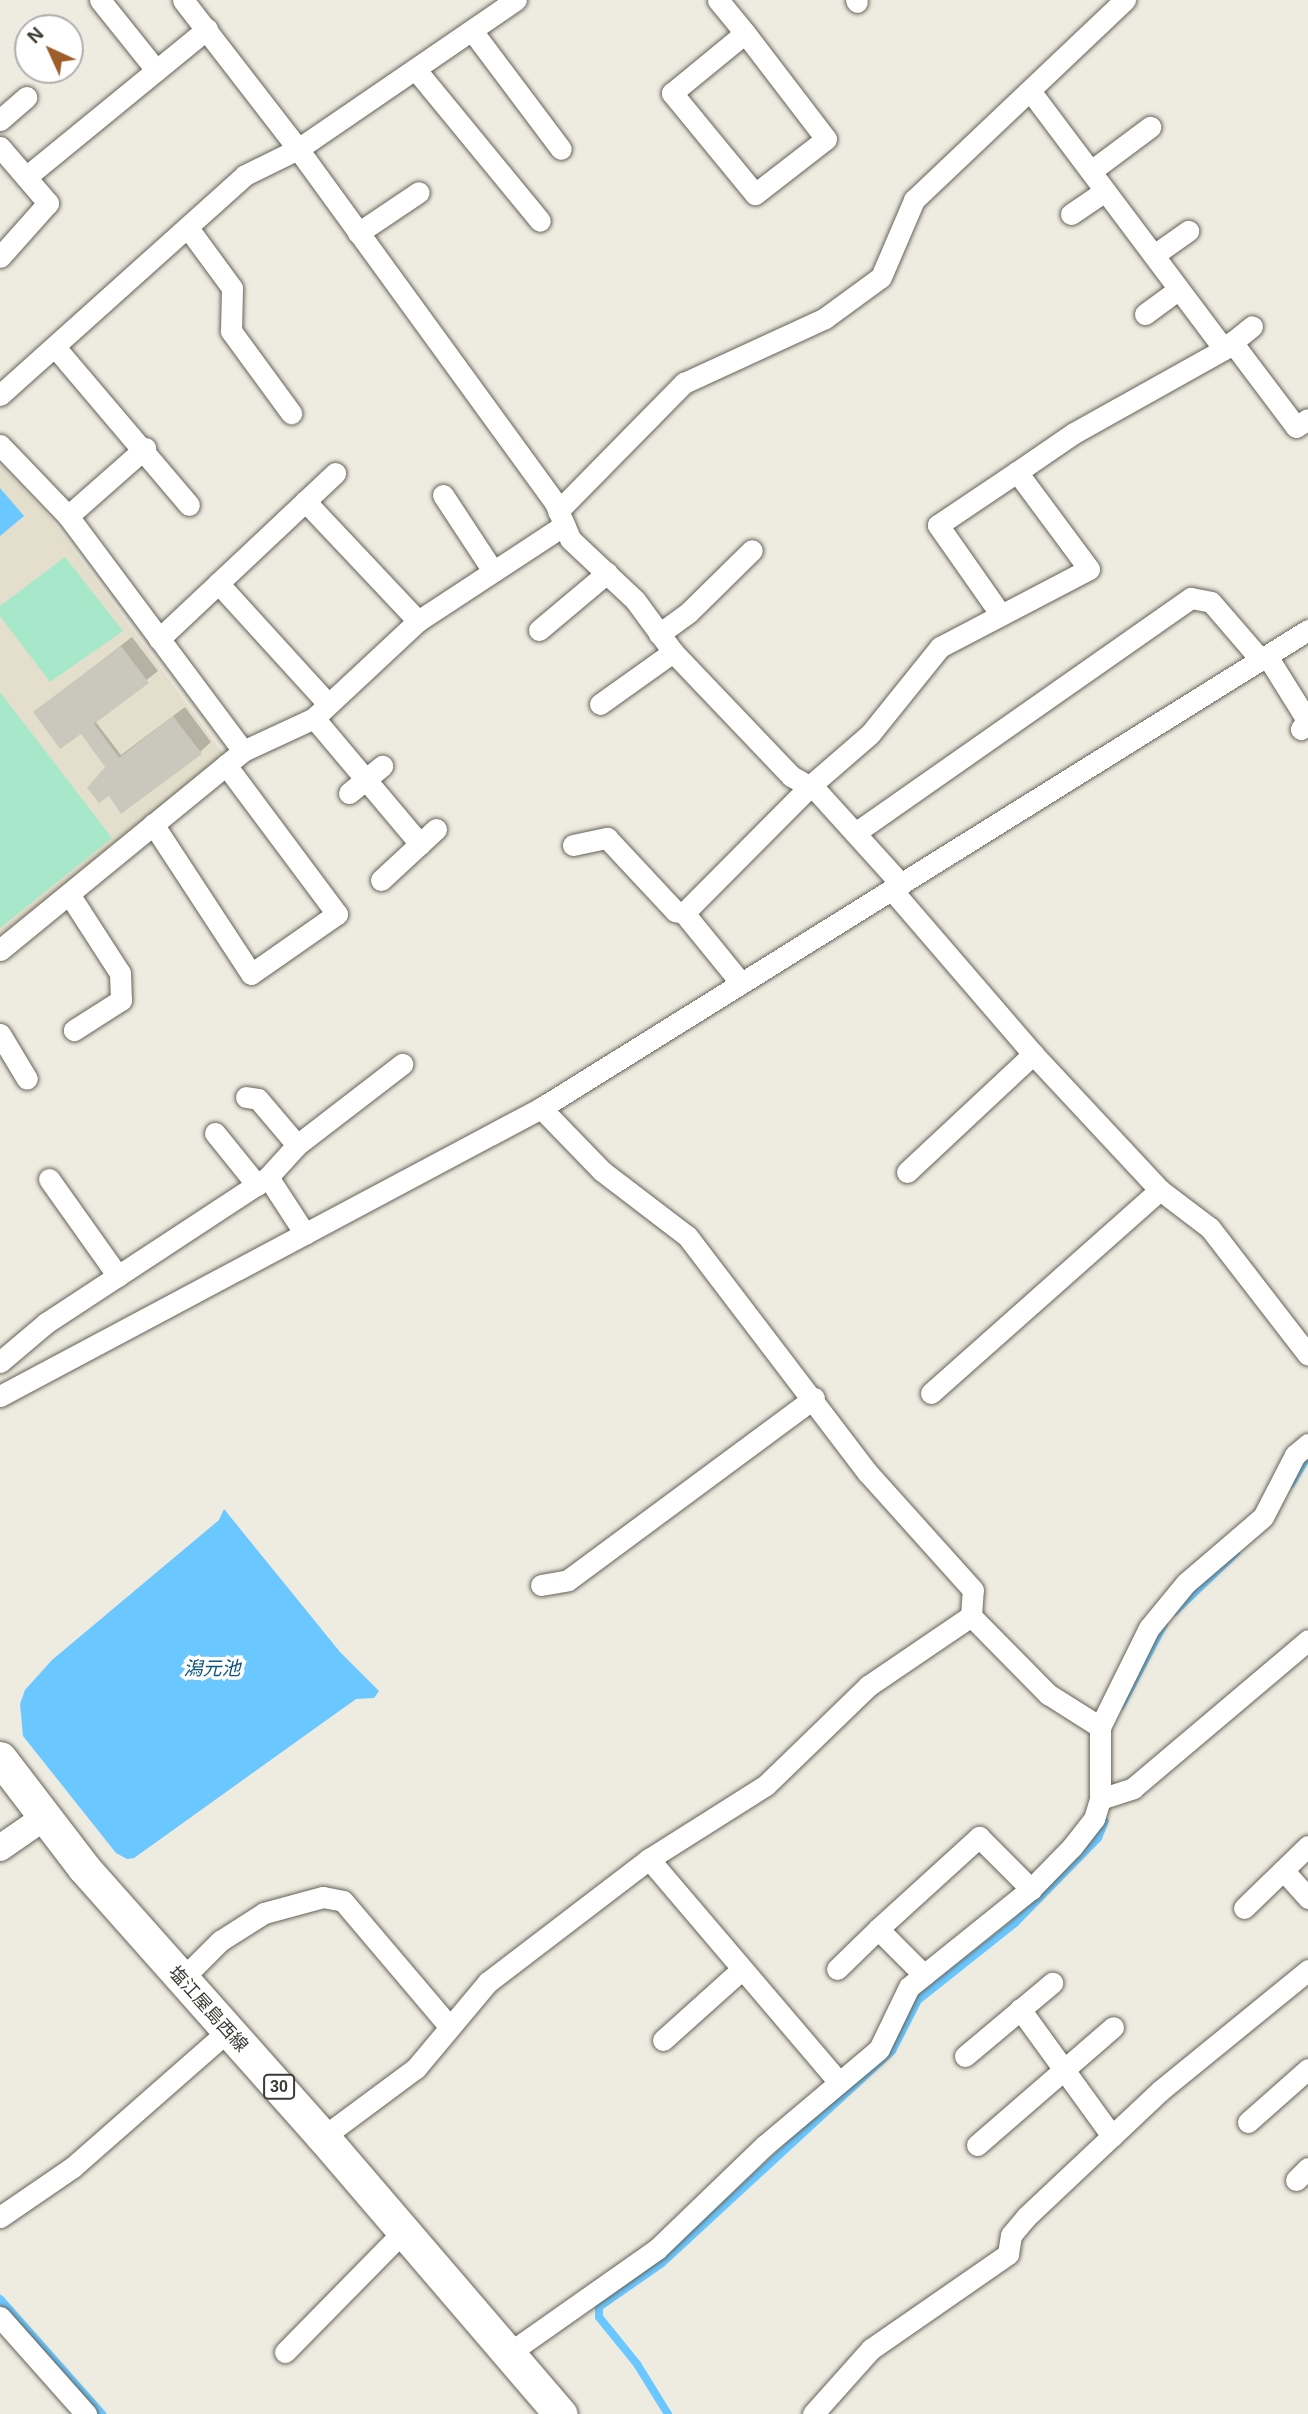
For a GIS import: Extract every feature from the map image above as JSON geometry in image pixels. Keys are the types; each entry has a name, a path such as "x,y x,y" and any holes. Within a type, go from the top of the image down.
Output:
{"main road":[{"name":"塩江屋島西線","path":"0,1758 43,1819 323,2137 560,2414"}],"street":[{"path":"100,0 156,70"},
{"path":"183,0 298,149 561,518 570,539 635,600 673,652 791,776 810,786 855,832 1032,1054 1160,1190 1210,1228 1308,1355"},
{"path":"0,395 245,175 298,149 473,32 516,0"},
{"path":"718,0 745,33 827,139 755,194 672,93 745,33"},
{"path":"0,950 243,751 321,710 418,621 493,571 561,518 684,383 825,318 881,277 914,200 1031,92 1125,0"},
{"path":"26,177 207,29"},
{"path":"473,32 561,149"},
{"path":"416,70 540,221"},
{"path":"1031,92 1179,289 1296,427 1308,419"},
{"path":"0,120 26,97"},
{"path":"1090,171 1150,127"},
{"path":"0,146 48,203 0,257"},
{"path":"358,233 419,191"},
{"path":"1072,214 1105,191"},
{"path":"187,228 232,288 231,331 291,413"},
{"path":"1154,256 1188,231"},
{"path":"1145,314 1179,289"},
{"path":"1001,615 938,524 1074,433 1228,345 1252,326"},
{"path":"55,347 145,448 189,505"},
{"path":"0,445 68,516 243,751"},
{"path":"68,516 145,448"},
{"path":"684,913 810,786 870,734 940,647 1090,569 1017,472"},
{"path":"159,639 335,473"},
{"path":"443,495 493,571"},
{"path":"305,501 418,621"},
{"path":"659,634 689,612 752,550"},
{"path":"539,630 607,573"},
{"path":"218,583 428,836 381,880"},
{"path":"855,832 1191,598 1210,602 1264,658 1307,720 1301,729"},
{"path":"0,1396 541,1108 1308,631"},
{"path":"600,704 673,652"},
{"path":"153,824 251,974 337,914 226,765"},
{"path":"349,793 374,772"},
{"path":"573,845 607,838 675,911 684,913 741,983"},
{"path":"69,894 120,973 121,1000 74,1030"},
{"path":"0,1034 27,1079"},
{"path":"907,1172 1032,1054"},
{"path":"0,1362 46,1323 262,1181 297,1144 402,1064"},
{"path":"246,1097 258,1099 297,1144"},
{"path":"541,1108 601,1171 687,1236 814,1398 867,1472 973,1590 971,1616 1048,1694 1100,1727"},
{"path":"215,1133 262,1181 305,1234"},
{"path":"49,1179 118,1276"},
{"path":"931,1393 1160,1190"},
{"path":"541,1585 568,1580 814,1398"},
{"path":"509,2353 657,2249 764,2146 879,2049 909,1987 1031,1889 1094,1819 1100,1799 1100,1727 1161,1610 1263,1517 1295,1455 1308,1444"},
{"path":"323,2137 416,2068 488,1982 649,1859 766,1785 868,1686 971,1616"},
{"path":"1100,1799 1133,1788 1308,1640"},
{"path":"0,1848 43,1819"},
{"path":"837,1969 979,1837 1031,1889"},
{"path":"1244,1908 1308,1846"},
{"path":"649,1859 839,2082"},
{"path":"1283,1870 1308,1899"},
{"path":"182,1979 220,1941 264,1913 323,1898 342,1901 450,2027"},
{"path":"878,1929 924,1975"},
{"path":"663,2040 741,1970"},
{"path":"813,2414 871,2349 1008,2254 1011,2235 1026,2217 1112,2136 1305,1980"},
{"path":"965,2056 1052,1983"},
{"path":"1020,2010 1112,2136"},
{"path":"977,2145 1114,2026"},
{"path":"0,2217 73,2167 228,2031"},
{"path":"1248,2122 1308,2069"},
{"path":"285,2352 403,2232"},
{"path":"0,2317 86,2414"}],"shaded area":[{"path":"0,464 51,519 225,756 0,936"}],"green space":[{"path":"65,557 123,631 50,682 0,616 0,606"},
{"path":"0,692 112,838 0,928"}],"water":[{"path":"0,488 24,516 0,536"},
{"name":"潟元池","path":"224,1509 340,1652 379,1691 374,1698 356,1699 134,1858 127,1859 116,1853 23,1736 20,1704 25,1690 52,1660 219,1520"}],"building":[{"path":"121,646 149,683 94,724 119,758 173,716 202,754 121,814 109,796 99,803 87,788 105,767 81,734 60,749 33,712"}],"waterway":[{"path":"1291,1484 1308,1456"},
{"path":"1174,1612 1236,1553"},
{"path":"1121,1706 1164,1624"},
{"path":"668,2414 637,2364 599,2317 599,2307 662,2263 892,2051 918,2000 1015,1923 1098,1838 1105,1821"},
{"path":"0,2299 102,2414"}]}
